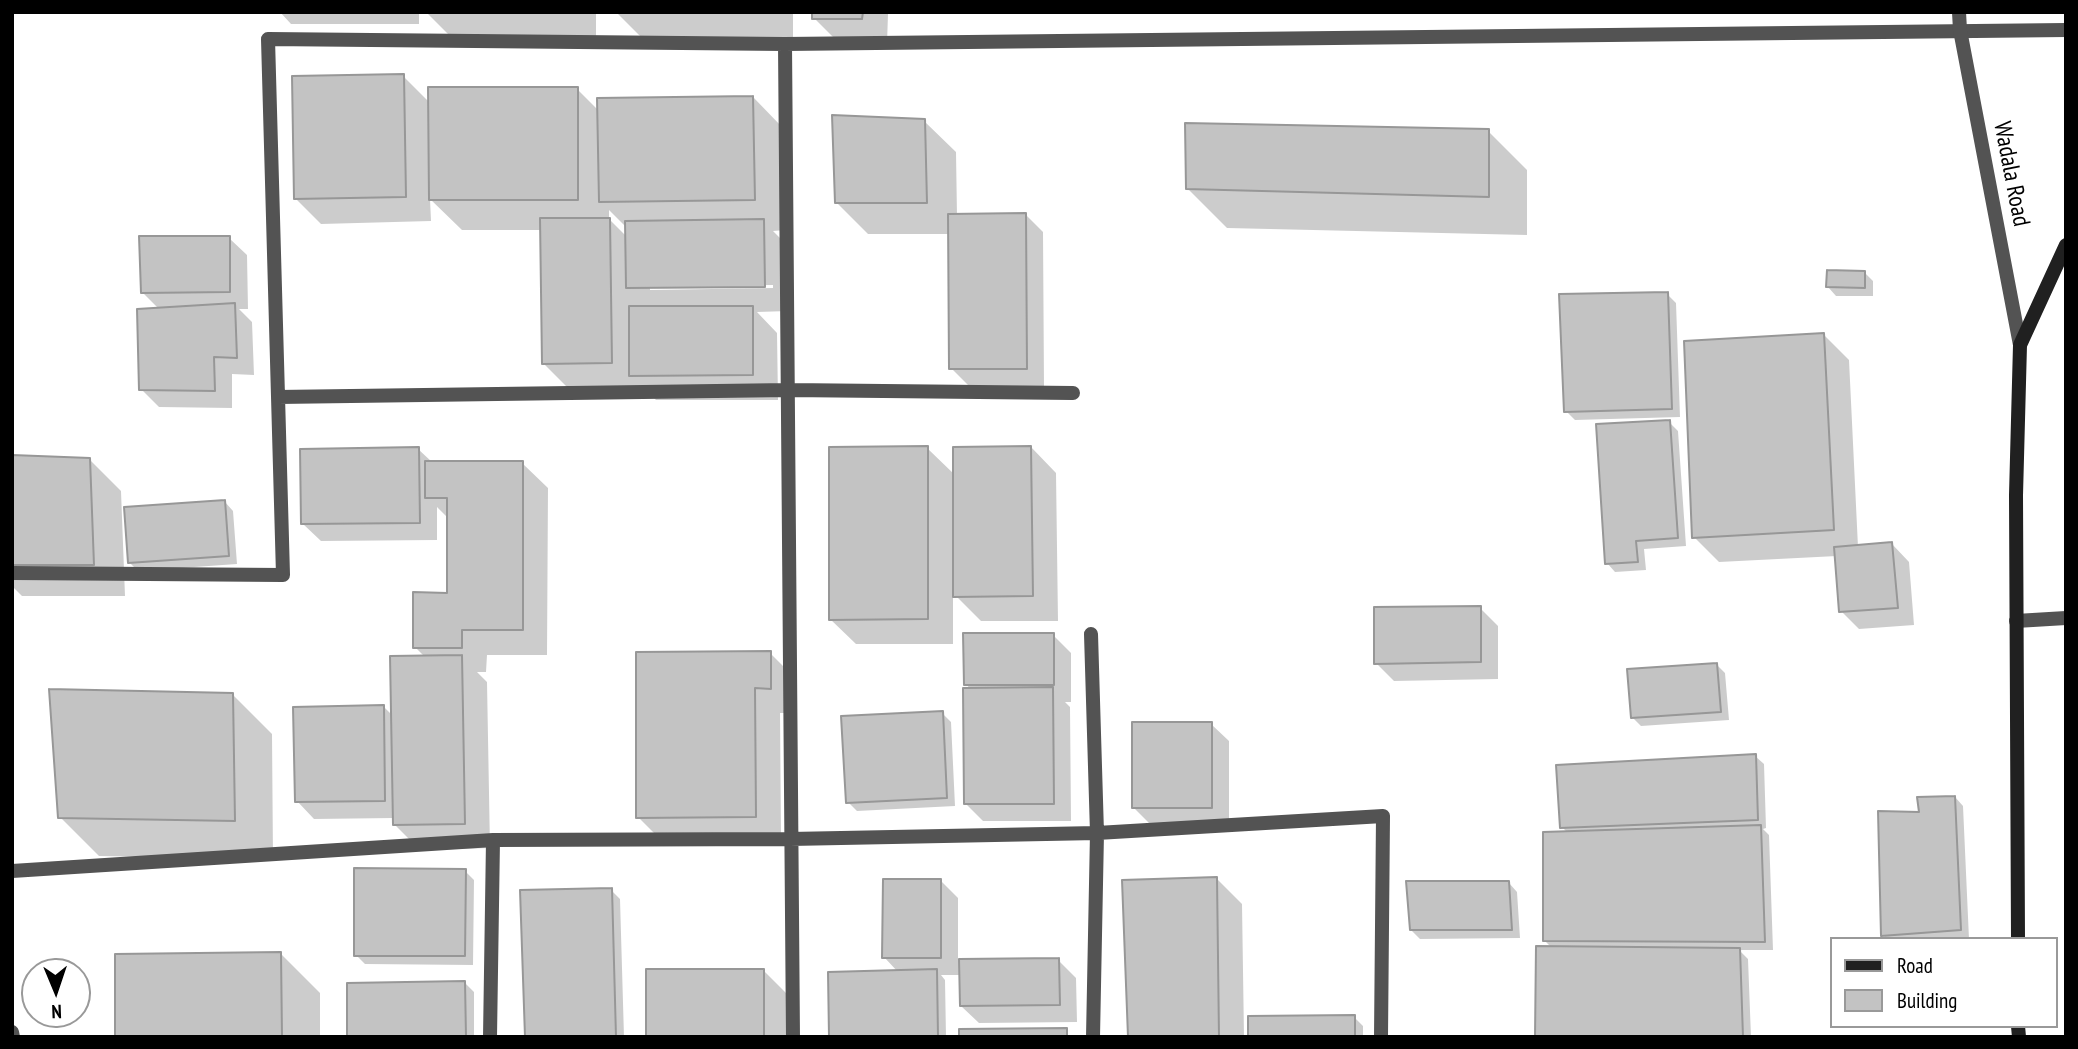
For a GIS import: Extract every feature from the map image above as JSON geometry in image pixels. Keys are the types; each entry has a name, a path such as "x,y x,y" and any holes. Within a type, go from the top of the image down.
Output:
{"main road":[{"path":"2018,937 2015,495 2020,345 2066,246"}],"street":[{"name":"Wadala Road","path":"1959,12 1960,30 2020,345"},
{"path":"12,573 283,575 268,39 785,44 2066,30"},
{"path":"785,44 793,1037"},
{"path":"278,397 789,390 1073,393"},
{"path":"2016,621 2066,618"},
{"path":"1091,634 1097,833 1093,1037"},
{"path":"12,871 493,840 790,839 1097,833 1383,816 1381,1037"},
{"path":"490,1037 493,840"}],"building":[{"path":"812,12 863,12 862,19 812,19"},
{"path":"404,74 406,197 294,199 292,76"},
{"path":"428,87 578,87 578,200 429,200"},
{"path":"753,96 755,200 599,202 597,98"},
{"path":"832,115 925,119 927,203 835,203"},
{"path":"1185,123 1489,129 1489,197 1186,189"},
{"path":"1026,213 1027,369 949,369 948,214"},
{"path":"540,218 610,218 612,363 542,364"},
{"path":"764,219 765,287 626,288 625,221"},
{"path":"139,236 230,236 230,292 141,293"},
{"path":"1827,270 1865,271 1865,288 1826,287"},
{"path":"1668,292 1672,409 1564,412 1559,294"},
{"path":"235,303 237,358 214,357 215,391 139,390 137,309"},
{"path":"629,306 753,306 753,375 629,376"},
{"path":"1824,333 1834,530 1692,538 1684,341"},
{"path":"1670,420 1678,538 1636,541 1638,562 1605,564 1596,424"},
{"path":"928,446 928,619 829,620 829,447"},
{"path":"1031,446 1033,596 953,597 953,447"},
{"path":"419,447 420,523 301,524 300,449"},
{"path":"12,455 90,458 94,565 12,565"},
{"path":"425,461 523,461 523,630 462,630 462,648 413,648 413,592 447,593 447,498 425,498"},
{"path":"225,500 229,556 128,563 124,507"},
{"path":"1892,542 1898,608 1839,612 1834,547"},
{"path":"1481,606 1481,662 1374,664 1374,607"},
{"path":"963,633 1054,633 1054,685 964,685"},
{"path":"771,651 771,689 755,688 756,817 636,818 636,652"},
{"path":"462,655 465,824 393,825 390,656"},
{"path":"1717,663 1721,712 1631,718 1627,669"},
{"path":"1053,687 1054,804 964,804 963,688"},
{"path":"49,689 233,693 235,821 58,818"},
{"path":"384,705 385,801 295,802 293,707"},
{"path":"943,711 947,798 846,803 841,716"},
{"path":"1132,722 1212,722 1212,808 1132,808"},
{"path":"1756,754 1758,820 1560,828 1556,765"},
{"path":"1955,796 1961,930 1881,936 1878,811 1919,812 1917,797"},
{"path":"1761,825 1765,942 1543,941 1543,832"},
{"path":"354,868 466,869 465,956 354,956"},
{"path":"1217,877 1219,1037 1128,1037 1122,880"},
{"path":"883,879 941,879 941,958 882,958"},
{"path":"1406,881 1509,881 1512,930 1410,930"},
{"path":"612,888 616,1037 525,1037 520,890"},
{"path":"1536,946 1740,948 1743,1037 1535,1037"},
{"path":"281,952 282,1037 115,1037 115,954"},
{"path":"1059,958 1060,1005 960,1006 959,959"},
{"path":"646,969 764,969 764,1037 646,1037"},
{"path":"937,969 938,1037 829,1037 828,972"},
{"path":"465,981 466,1037 347,1037 347,983"},
{"path":"1355,1015 1355,1037 1248,1037 1248,1016"},
{"path":"1067,1028 1067,1037 959,1037 959,1029"}]}
